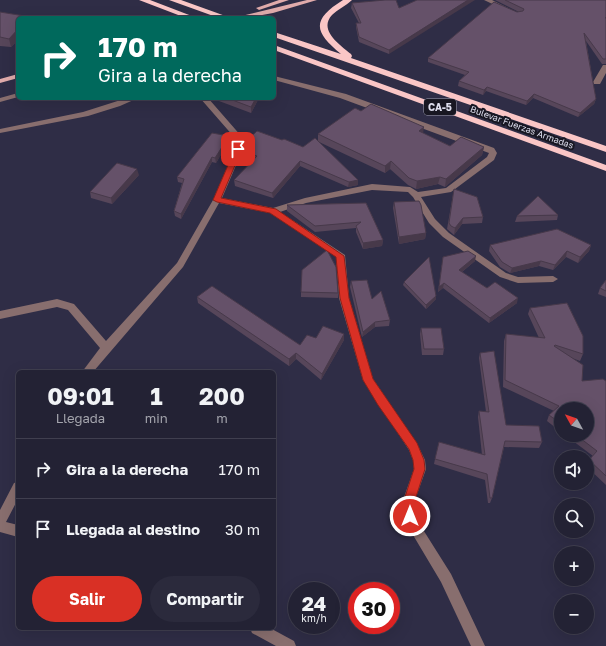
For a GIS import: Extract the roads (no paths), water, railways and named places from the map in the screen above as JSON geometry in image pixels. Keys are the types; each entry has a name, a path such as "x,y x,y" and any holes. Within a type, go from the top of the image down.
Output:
{"highway":[{"path":"143,0 187,16"},
{"path":"173,0 221,16"},
{"path":"348,0 335,7 327,15 323,22 323,29 327,37 354,61"},
{"name":"Bulevar Fuerzas Armadas","path":"276,35 606,149"},
{"name":"Bulevar Fuerzas Armadas","path":"276,48 606,168"}],"main road":[{"path":"236,16 286,0"},
{"path":"247,16 273,11 314,0"},
{"path":"0,81 16,77"}],"street":[{"path":"487,0 512,12"},
{"path":"597,82 606,67"},
{"path":"276,79 343,96 491,150 493,153 491,158 448,190 416,195"},
{"path":"0,100 16,96"},
{"path":"0,131 89,114 128,100"},
{"path":"89,370 106,348 180,265 217,200 240,142 235,131 206,100"},
{"path":"273,211 305,201 372,186 402,188 410,190 416,195 432,221 446,235 503,275 518,280 552,279"},
{"path":"217,200 273,211 340,256 344,298 368,380 413,446 419,460 420,469 409,500 410,516 417,531 446,578 478,646"},
{"path":"0,316 57,303 71,307 106,348"},
{"path":"0,522 16,491"},
{"path":"0,526 16,530"},
{"path":"261,630 289,646"}]}
